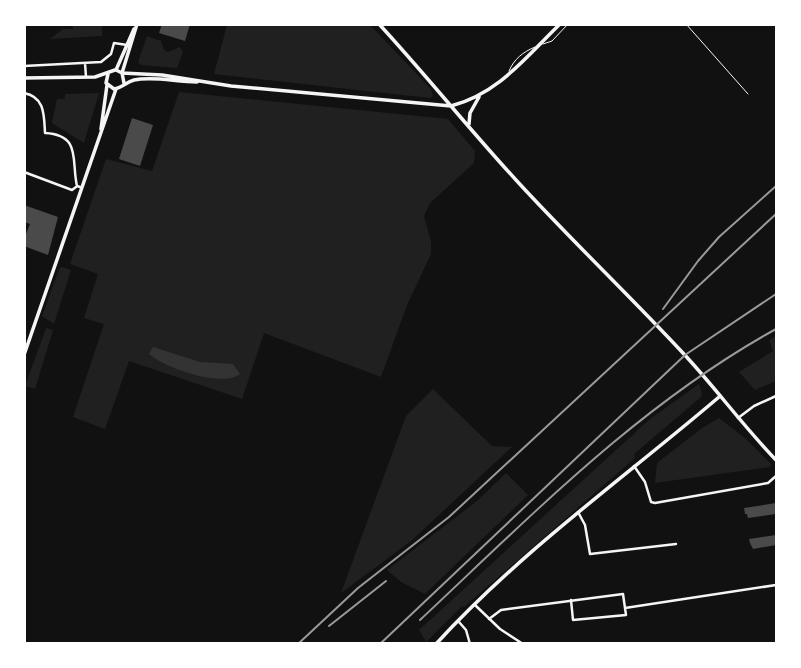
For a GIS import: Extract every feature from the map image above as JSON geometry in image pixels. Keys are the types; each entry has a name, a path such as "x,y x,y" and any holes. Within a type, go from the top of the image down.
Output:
{"street":[{"path":"24,78 95,77 116,70 137,24"},
{"path":"124,84 122,73 137,24"},
{"path":"379,24 585,254 685,355 776,460"},
{"path":"469,127 470,113 480,97 507,76 560,24"},
{"path":"24,66 106,61 114,43 127,45"},
{"path":"85,63 86,77"},
{"path":"116,70 122,73 206,82"},
{"path":"100,135 107,74"},
{"path":"95,77 116,89"},
{"path":"24,355 116,89 124,84 142,79 206,82 450,106 480,97"},
{"path":"24,93 35,97 44,109 45,132 64,137 72,148 75,154 77,186"},
{"path":"24,172 72,190 77,186"},
{"path":"77,186 82,188"},
{"path":"738,418 754,406 776,396"},
{"path":"436,643 521,560 719,397"},
{"path":"634,466 645,482 650,502 655,503 768,483 776,476"},
{"path":"578,512 585,525 590,554 677,544"},
{"path":"625,608 776,585"},
{"path":"489,619 501,610 571,600 623,594 626,615 573,620 571,600"},
{"path":"475,605 500,629 523,643"},
{"path":"458,620 466,630 470,643"}],"lane":[{"path":"538,46 552,41 568,24"},
{"path":"687,24 748,94"}],"shaded area":[{"path":"73,25 102,25 102,36 50,39 63,29 73,29"},
{"path":"227,25 370,25 431,89 433,96 430,98 214,74"},
{"path":"147,36 161,41 164,50 168,52 180,47 183,52 177,68 141,65 138,62"},
{"path":"179,92 448,119 475,151 474,163 430,203 424,216 431,241 431,254 407,305 381,377 264,333 242,399 129,361 105,429 73,417 104,324 84,318 98,274 70,264 106,159 152,171"},
{"path":"99,93 84,143 52,123 57,99 65,99 65,94"},
{"path":"62,267 71,270 54,324 42,316"},
{"path":"46,328 53,330 35,389 25,386"},
{"path":"776,336 776,381 755,390 739,372 773,351 769,340"},
{"path":"153,347 200,362 233,364 240,374 220,379 180,370 149,354"},
{"path":"699,384 701,397 634,454 635,458 462,606 427,643 419,630 650,419"},
{"path":"433,389 492,446 512,447 411,541 341,593 406,416"},
{"path":"719,418 746,439 771,464 770,467 655,483 657,463"},
{"path":"506,473 528,495 425,594 401,582 387,570 477,501"}],"building":[{"path":"162,24 190,24 185,41 159,33"},
{"path":"132,118 153,125 140,166 119,159"},
{"path":"24,205 58,217 48,255 24,246 24,233 26,234 30,224 24,222"},
{"path":"776,503 776,514 748,518 745,514 744,508"},
{"path":"776,535 776,545 753,549 749,539"}],"railway":[{"path":"663,309 719,237 776,186"},
{"path":"298,644 358,588 449,517 776,214"},
{"path":"380,644 685,355 776,294"},
{"path":"420,620 546,502 633,426 726,359 776,329"},
{"path":"329,626 386,581"}]}
